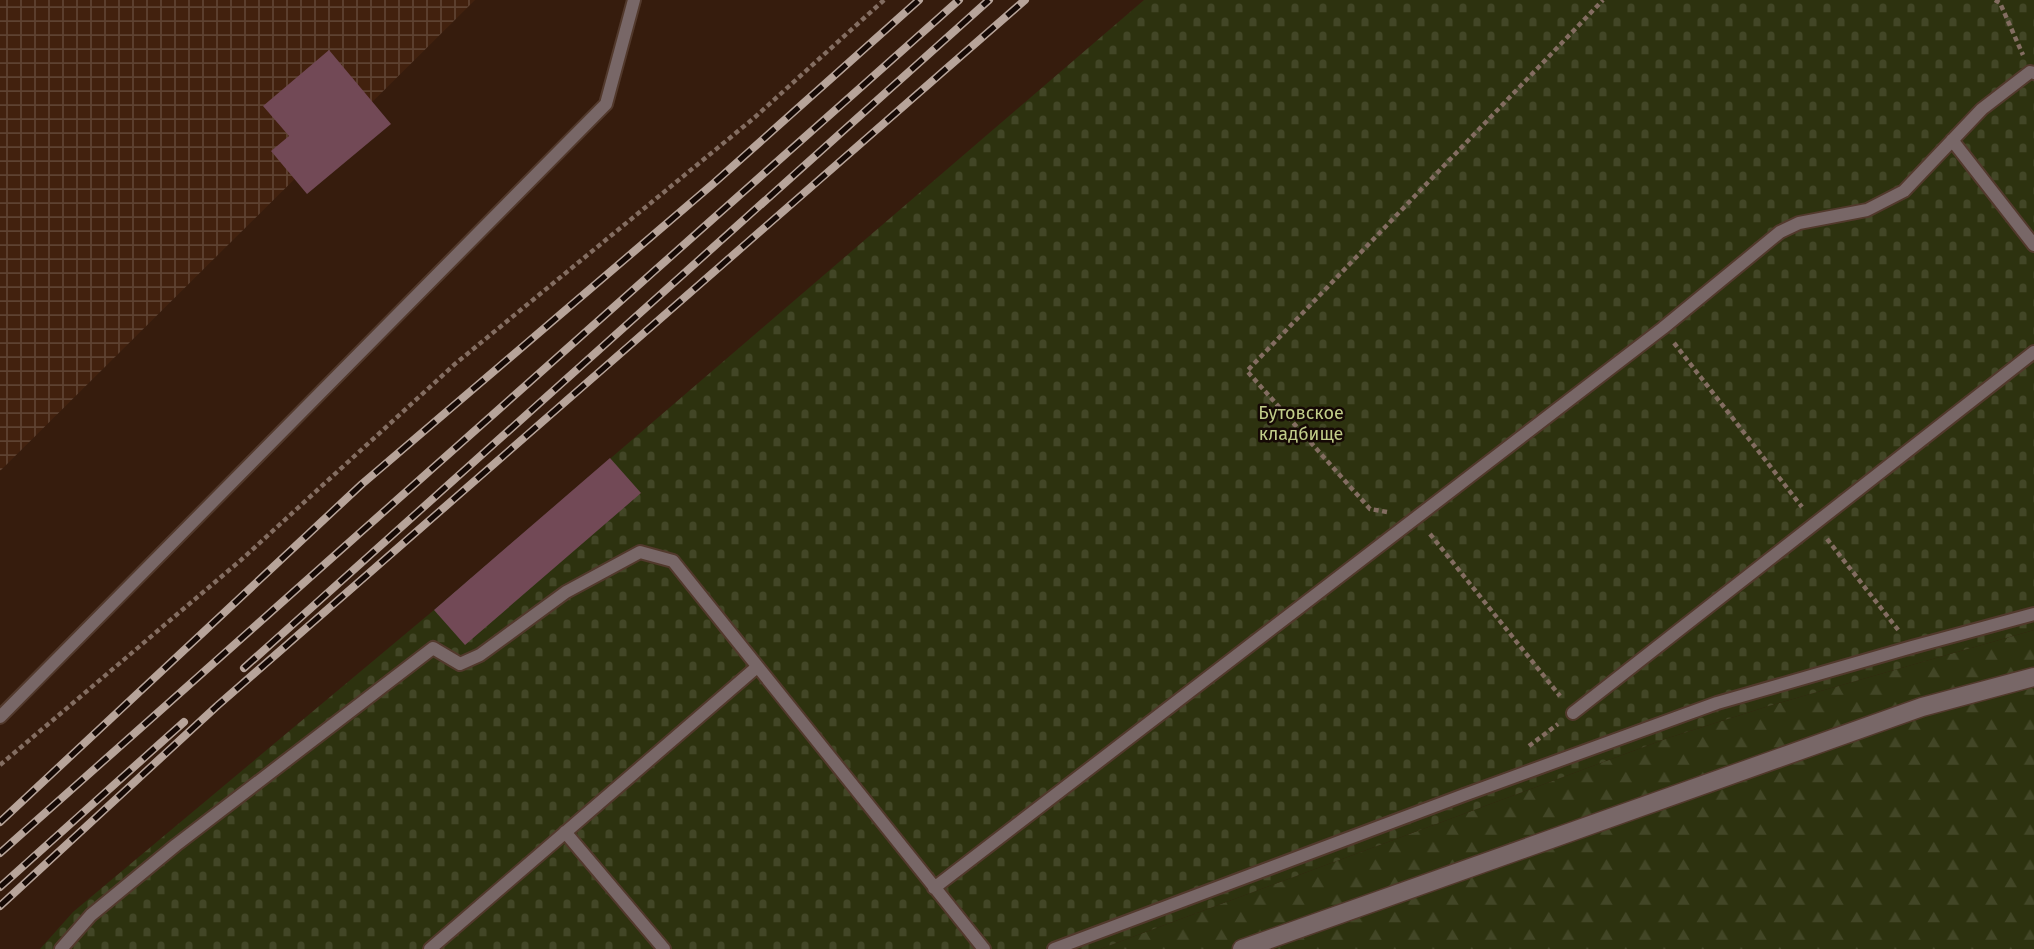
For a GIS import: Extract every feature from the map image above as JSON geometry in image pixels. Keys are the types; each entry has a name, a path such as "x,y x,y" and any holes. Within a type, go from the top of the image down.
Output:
{"street":[{"path":"1242,949 1922,707 2034,677"}],"lane":[{"path":"0,718 606,104 634,0"},
{"path":"934,888 1663,328 1780,232 1799,223 1867,210 1904,191 1982,109 2032,73"},
{"path":"1952,140 2034,245"},
{"path":"1573,713 2034,352"},
{"path":"61,949 91,915 176,845 433,648 460,664 470,660 566,592 640,552 673,561 984,949"},
{"path":"1054,949 1717,703 2034,614"},
{"path":"430,949 757,667"},
{"path":"565,832 664,949"}],"path":[{"path":"0,765 241,560 455,364 754,118 884,0"},
{"path":"1518,754 1573,713 1417,518 1370,509 1247,371 1603,0"},
{"path":"1995,0 2000,3 2032,73"},
{"path":"1663,328 1912,647"}],"shaded area":[{"path":"0,0 475,0 0,471"}],"green space":[{"name":"Бутовское кладбище","path":"1144,0 2034,0 2034,630 1772,705 1668,738 1100,949 40,949 73,912 434,610"},
{"path":"2034,630 2034,949 1100,949 1668,738 1772,705"}],"building":[{"path":"329,50 391,124 307,194 271,151 289,136 263,106"},
{"path":"610,458 641,493 465,645 434,610"}],"railway":[{"path":"0,822 362,484 714,183 919,0"},
{"path":"0,853 959,0"},
{"path":"244,668 989,0"},
{"path":"0,906 217,706 1025,0"},
{"path":"0,887 184,722"}]}
